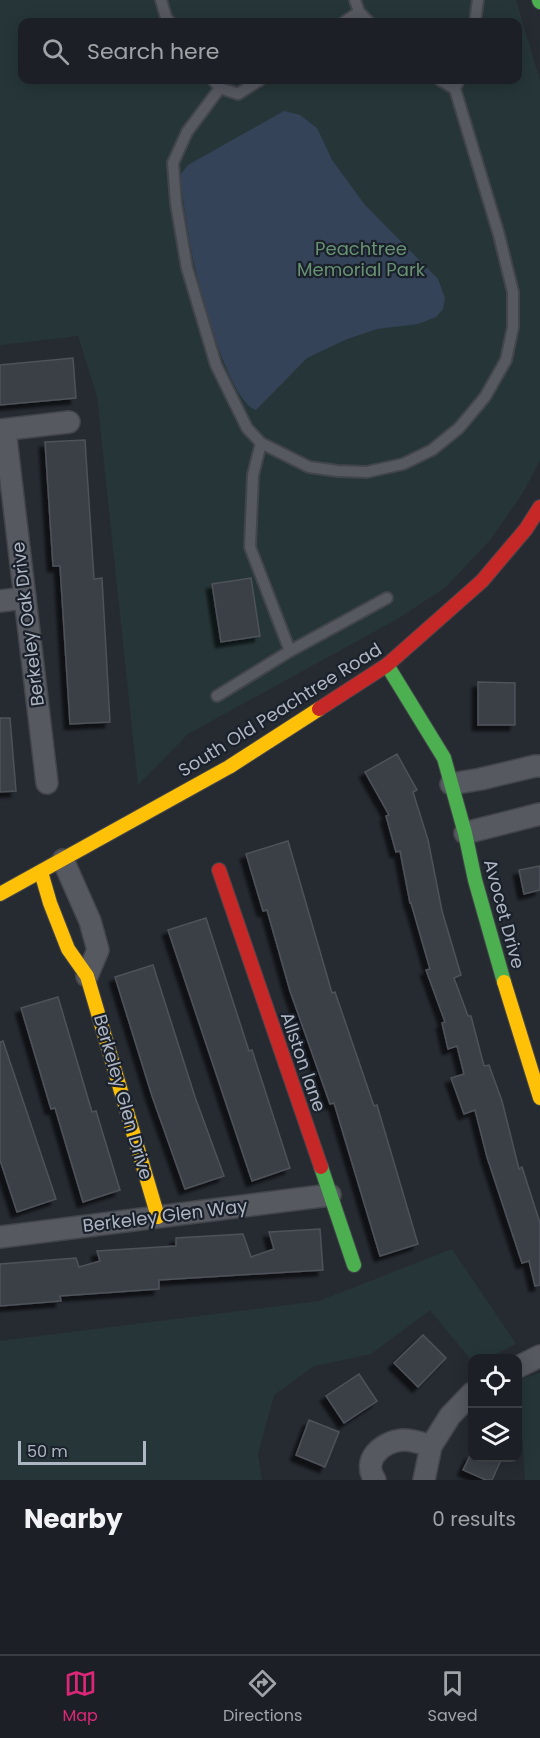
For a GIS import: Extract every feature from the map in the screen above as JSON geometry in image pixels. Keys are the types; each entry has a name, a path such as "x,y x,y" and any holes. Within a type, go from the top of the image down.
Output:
{"street":[{"path":"2,430 69,422"},
{"name":"Berkeley Oak Drive","path":"2,430 47,783"},
{"name":"South Old Peachtree Road","path":"0,894 229,766 387,665 482,581 526,529 540,507"},
{"path":"0,601 25,598"},
{"name":"Avocet Drive","path":"387,665 444,758 465,833 475,880 532,1045 540,1098"},
{"path":"451,784 540,766"},
{"path":"465,833 540,814"},
{"path":"63,860 98,950 87,976"},
{"name":"Allston lane","path":"219,870 354,1265"},
{"name":"Berkeley Glen Drive","path":"41,872 65,941 87,976 158,1217"},
{"path":"65,941 92,932"},
{"name":"Berkeley Glen Way","path":"0,1236 330,1195"},
{"path":"522,1365 540,1356"},
{"path":"424,1480 431,1446 450,1416 468,1398"},
{"path":"375,1480 370,1466 378,1450 390,1443 404,1440 431,1446"}],"lane":[{"path":"160,0 167,18"},
{"path":"355,0 359,12 365,18"},
{"path":"476,18 478,0"},
{"path":"350,18 359,12"},
{"path":"254,84 238,94 217,84 187,132 173,163 176,202 187,268 216,365 247,428 261,443 309,467 367,472 403,464 432,450 459,428 485,398 506,360 513,327 513,292 457,84"},
{"path":"261,443 253,475 250,547 290,651"},
{"path":"217,696 290,651 387,598"}],"green space":[{"name":"Peachtree Memorial Park","path":"0,0 516,0 521,18 18,18 18,84 522,84 522,20 540,81 540,460 524,491 491,539 446,587 399,618 188,734 138,785 97,396 78,336 0,345"},
{"path":"452,1249 516,1344 496,1354 468,1354 468,1356 430,1310 371,1354 314,1366 274,1395 258,1454 262,1480 0,1480 0,1341 319,1301"},
{"path":"540,1373 540,1480 525,1480 522,1379"}],"water":[{"path":"284,111 300,115 317,128 332,160 365,205 438,279 445,298 443,309 436,317 418,324 377,329 347,339 307,358 256,410 246,402 236,387 209,320 190,244 181,174 188,165"}],"building":[{"path":"73,358 76,398 0,405 0,365"},
{"path":"85,440 94,579 102,578 110,722 70,724 60,566 53,566 45,442"},
{"path":"251,578 260,636 221,642 212,584"},
{"path":"478,682 515,683 515,725 478,725"},
{"path":"0,718 10,718 16,791 0,792"},
{"path":"397,754 417,790 413,792 428,840 442,911 461,975 454,978 468,1016 471,1016 484,1066 489,1065 502,1101 519,1169 522,1167 540,1223 540,1285 535,1286 529,1261 522,1263 487,1157 475,1110 464,1114 451,1078 464,1074 457,1046 448,1049 442,1023 445,1022 426,970 430,969 410,903 400,851 396,852 386,816 389,815 365,772"},
{"path":"288,841 332,993 335,992 374,1106 377,1105 418,1244 380,1256 334,1103 330,1104 290,991 267,910 263,911 246,854"},
{"path":"540,866 540,890 524,894 519,870"},
{"path":"206,918 290,1168 252,1181 168,930"},
{"path":"153,965 195,1097 224,1176 185,1189 152,1096 115,977"},
{"path":"58,997 92,1112 96,1111 120,1190 83,1202 55,1108 51,1109 21,1008"},
{"path":"3,1041 56,1199 17,1212 0,1160 0,1042"},
{"path":"320,1229 323,1270 159,1280 159,1289 60,1296 61,1301 0,1306 0,1264 76,1258 79,1267 100,1261 97,1251 176,1246 176,1238 243,1234 251,1257 274,1249 269,1232"},
{"path":"423,1335 446,1358 418,1387 394,1363"},
{"path":"359,1374 377,1401 344,1423 326,1396"},
{"path":"309,1420 339,1432 325,1467 296,1455"},
{"path":"468,1460 468,1462 500,1462 492,1480 486,1480 463,1470"}],"traffic: fast":[{"path":"387,665 444,758 504,982"},
{"path":"321,1167 354,1265"}],"traffic: slow":[{"path":"0,894 229,767 319,709"},
{"path":"41,872 68,949 87,976 158,1217"},
{"path":"504,982 540,1098"}],"traffic: jam":[{"path":"319,709 387,665 482,581 526,529 540,507"},
{"path":"219,870 321,1167"}]}
